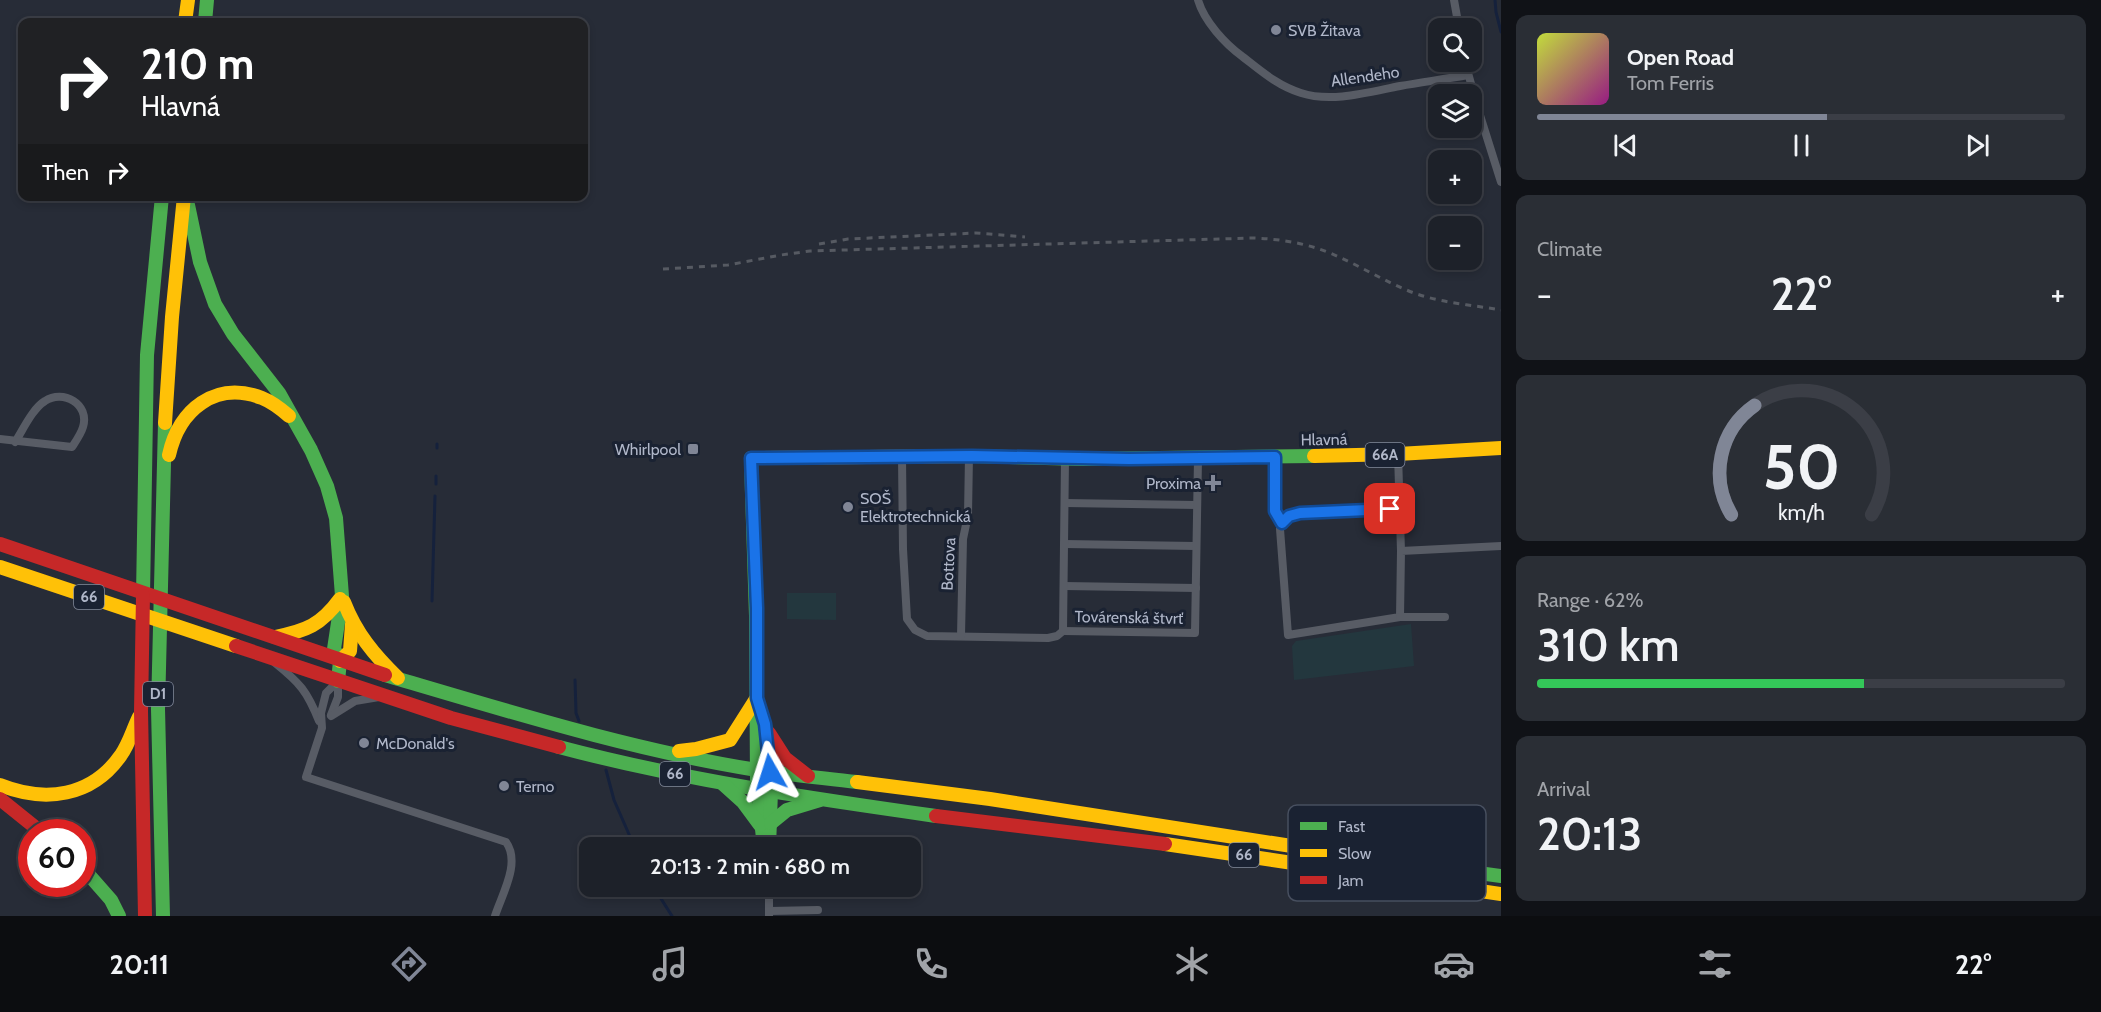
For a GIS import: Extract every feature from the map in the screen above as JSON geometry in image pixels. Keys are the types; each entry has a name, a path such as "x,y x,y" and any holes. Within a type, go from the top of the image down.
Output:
{"main road":[{"path":"186,18 188,0"},
{"path":"205,18 207,0"},
{"name":"D1","path":"145,916 141,711 147,355 162,201"},
{"name":"D1","path":"163,916 158,709 163,472 169,352 184,201"},
{"path":"186,201 200,262 215,304 239,343 279,393 319,467 336,518 342,596 334,649 339,661 338,681"},
{"path":"163,472 181,424 192,409 213,397 225,394 250,394 272,404 291,417"},
{"name":"Hlavná","path":"757,698 757,608 751,458 969,456 1198,459 1398,454 1501,448"},
{"name":"66","path":"0,544 275,637 339,661 599,736 763,771 990,799 1288,846"},
{"name":"66","path":"0,567 451,718 609,760 723,784 823,800 1288,862"},
{"path":"342,596 352,624 368,651 398,678"},
{"path":"275,637 315,627 328,616 342,596"},
{"path":"339,661 350,651 352,624"},
{"path":"757,698 776,748 789,763 810,777"},
{"path":"668,752 696,749 730,740 757,698"},
{"path":"757,698 768,837"},
{"path":"0,784 11,790 36,796 63,795 86,787 106,773 121,755 141,711"},
{"path":"763,771 765,724"},
{"path":"723,784 766,824 765,837"},
{"path":"0,799 23,819"},
{"path":"766,824 787,810 823,800"},
{"name":"66","path":"1486,874 1501,876"},
{"path":"96,883 111,900 119,916"},
{"name":"66","path":"1486,892 1501,894"}],"street":[{"name":"Allendeho","path":"1198,0 1201,10 1238,53 1285,87 1302,94 1320,97 1342,96 1468,75"},
{"path":"1454,0 1457,18"},
{"path":"1467,72 1501,182"},
{"path":"0,439 15,442 72,447 84,425 84,416 78,404 69,397 56,396 43,402 15,442"},
{"path":"1398,454 1401,551 1400,617"},
{"name":"Bottova","path":"961,636 963,539 968,515 969,456"},
{"path":"902,457 903,549 907,619 910,625 927,636 1048,638 1057,636 1063,631"},
{"path":"1275,457 1275,511 1282,523"},
{"name":"Továrenská štvrť","path":"1065,459 1063,631 1195,633 1198,459"},
{"path":"1065,503 1197,505"},
{"path":"1400,508 1300,513 1289,516 1282,523 1280,529 1288,635 1400,617 1444,617"},
{"path":"1064,544 1196,546"},
{"path":"1401,551 1501,546"},
{"name":"Továrenská štvrť","path":"1064,586 1196,588"},
{"path":"268,657 302,686 309,696 322,728"},
{"path":"322,728 321,713 326,693 338,681"},
{"path":"338,681 338,697 331,716 322,728 306,777 506,842 512,850 513,862 495,916"},
{"path":"331,716 355,700 384,696"},
{"path":"769,897 770,913 818,910"}],"shaded area":[{"path":"787,593 836,593 836,620 787,619"},
{"path":"1411,624 1414,666 1294,680 1292,646 1296,641"}],"waterway":[{"path":"1495,0 1501,32"},
{"path":"436,476 436,484"},
{"path":"432,601 435,496"},
{"path":"575,680 576,713 579,721"},
{"path":"606,770 614,800 630,837"},
{"path":"660,897 672,916"}],"railway":[{"path":"819,244 848,239 976,233 1025,237"},
{"path":"663,269 728,265 810,251 1253,238 1292,242 1321,250 1403,289 1425,296 1501,310"}],"traffic: fast":[{"path":"205,18 207,0"},
{"path":"143,596 147,355 162,201"},
{"path":"188,205 200,262 215,304 233,334 279,393 311,450 327,486 336,518 342,596 334,649 340,661 338,681"},
{"path":"163,916 158,709 165,423"},
{"path":"972,456 1083,459 1314,456"},
{"path":"751,463 756,616 757,781 763,837"},
{"path":"385,675 524,716 663,752 757,770 857,782"},
{"path":"765,724 771,791 769,837"},
{"path":"559,747 699,779 936,816"},
{"path":"723,784 743,802 760,825"},
{"path":"771,823 787,810 820,800"},
{"path":"1486,874 1501,876"},
{"path":"96,883 111,900 119,916"}],"traffic: slow":[{"path":"186,18 188,0"},
{"path":"165,423 172,317 184,201"},
{"path":"169,455 174,439 190,412 215,396 245,393 266,400 289,416"},
{"path":"1314,456 1501,448"},
{"path":"751,463 751,458 972,456"},
{"path":"0,567 236,646"},
{"path":"275,637 312,626 340,599"},
{"path":"344,602 366,643 398,678"},
{"path":"340,661 350,651 352,624"},
{"path":"679,751 730,740 756,699"},
{"path":"0,785 34,794 50,794 82,788 96,780 121,755 139,717"},
{"path":"857,782 990,799 1288,845"},
{"path":"1165,844 1288,862"},
{"path":"1486,892 1501,894"}],"traffic: jam":[{"path":"0,544 385,675"},
{"path":"143,596 141,711 145,916"},
{"path":"236,646 451,718 559,747"},
{"path":"769,733 785,758 808,776"},
{"path":"0,799 25,819"},
{"path":"936,816 1165,844"}],"place":[{"name":"SVB Žitava","path":"1276,30"},
{"name":"Whirlpool","path":"693,449"},
{"name":"Proxima","path":"1213,483"},
{"name":"SOŠ Elektrotechnická","path":"848,507"},
{"name":"McDonald's","path":"364,743"},
{"name":"Terno","path":"504,786"}],"route":[{"path":"770,772 765,724 757,698 757,608 751,458 972,456 1198,459 1275,457 1275,511 1282,523 1289,516 1300,513 1390,509"}]}
